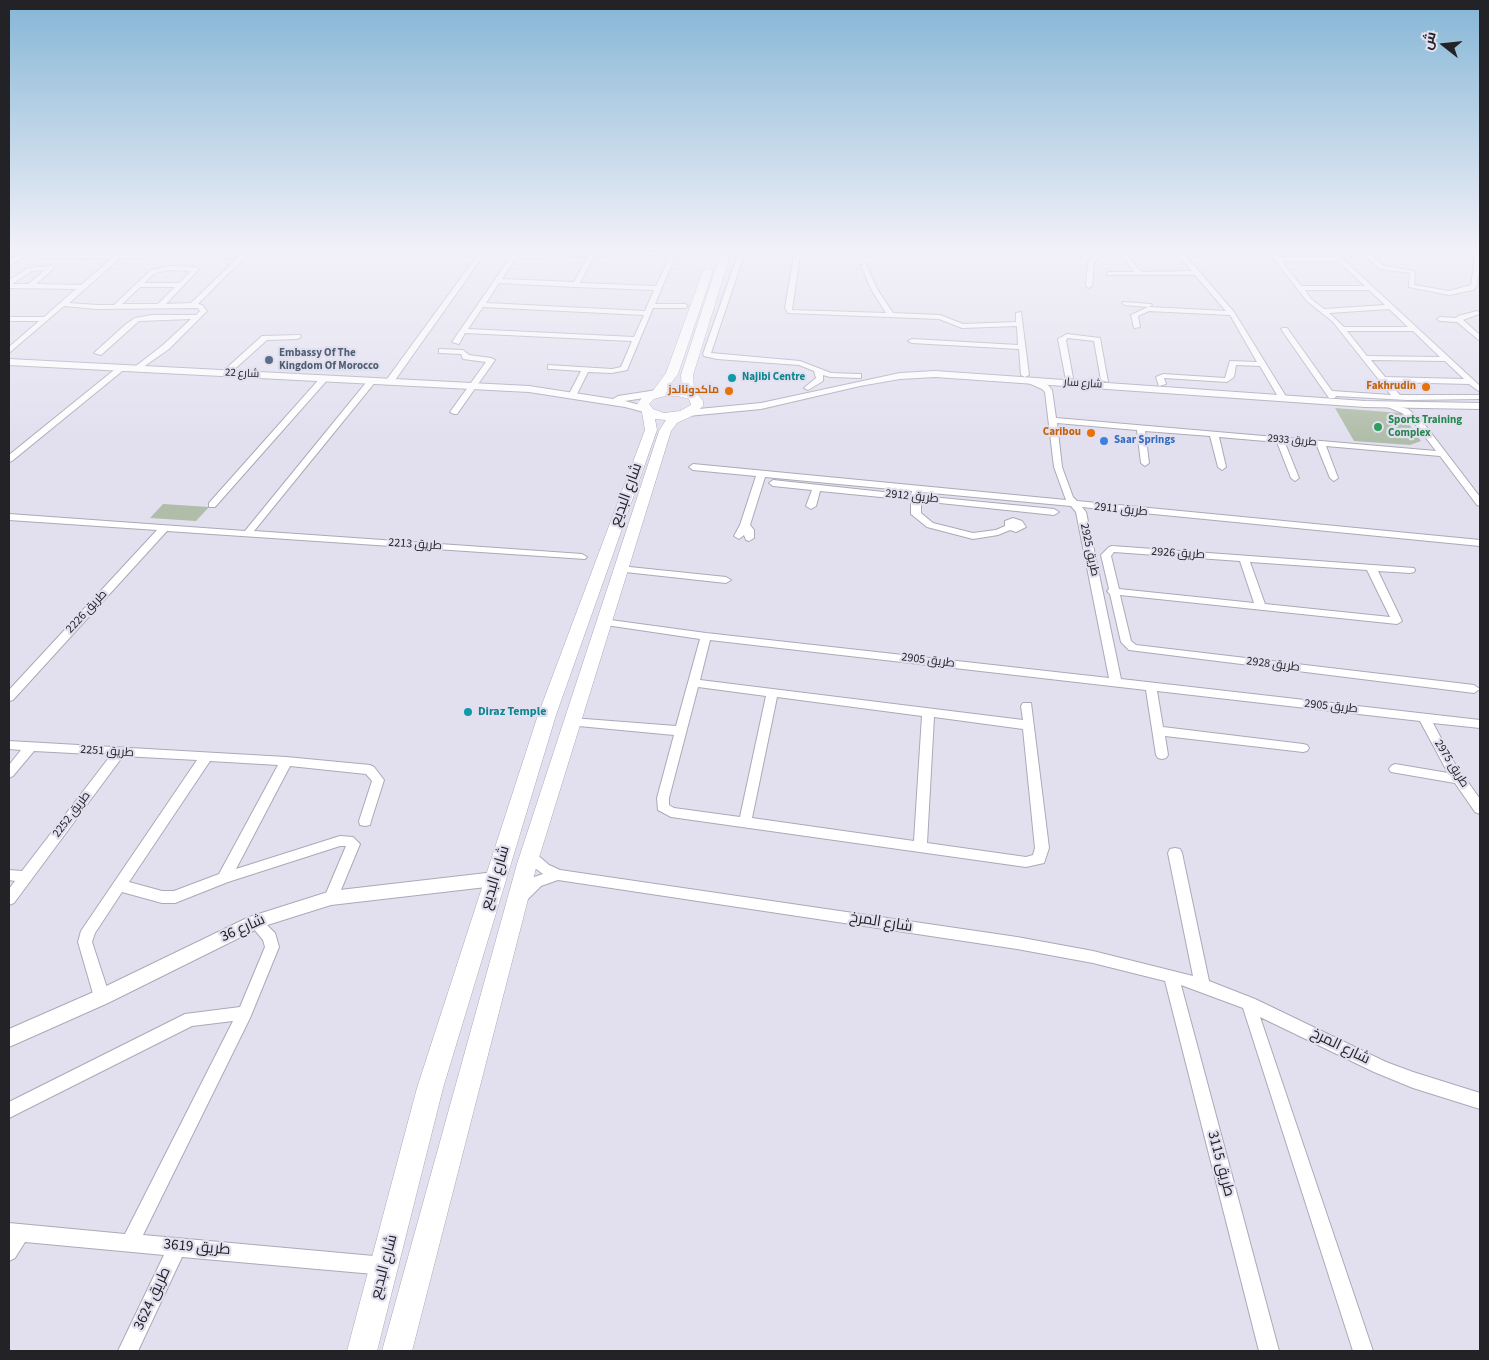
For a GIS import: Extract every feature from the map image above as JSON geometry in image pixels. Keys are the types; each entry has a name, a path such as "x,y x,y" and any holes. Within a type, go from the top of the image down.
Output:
{"main road":[{"path":"689,312 672,374 657,393 645,400 646,410 663,416 685,414 697,406 687,386 687,375 707,312"},
{"path":"657,393 680,392 693,397"},
{"name":"شارع البديع","path":"362,1351 386,1266 430,1088 547,715 651,430 646,410"},
{"name":"شارع البديع","path":"397,1351 529,856 665,431 673,420 685,414"}],"street":[{"path":"9,351 13,344 52,312"},
{"path":"144,369 202,312"},
{"path":"390,381 439,312"},
{"path":"456,342 477,312"},
{"path":"551,367 612,371 624,368 647,312"},
{"path":"721,312 707,354 796,363 834,376 858,376"},
{"path":"806,312 940,317 962,326 1020,324"},
{"path":"1136,327 1134,314 1138,312"},
{"path":"1231,312 1278,395"},
{"path":"1326,312 1342,328 1397,397"},
{"path":"1395,312 1471,382 1480,396"},
{"path":"1019,313 1027,377 1042,385 1049,392 1052,386 1066,380 1062,339 1067,336 1097,340 1105,380"},
{"path":"1458,320 1460,317 1477,313"},
{"path":"98,353 128,325 137,320 152,317 197,317"},
{"path":"1440,318 1458,320 1480,338"},
{"path":"9,319 44,320"},
{"path":"1342,328 1413,329"},
{"path":"1285,329 1331,395 1397,397 1480,396"},
{"path":"1470,329 1480,329"},
{"path":"464,331 637,338"},
{"path":"225,373 265,338 297,337"},
{"path":"912,341 1022,348"},
{"path":"442,351 462,352 466,357 490,359 454,412"},
{"path":"1365,358 1445,359"},
{"name":"شارع 22","path":"9,362 541,390 626,404 646,410"},
{"path":"1162,384 1160,377 1163,376 1227,380 1230,377 1233,363 1262,364"},
{"path":"9,459 122,368"},
{"name":"شارع سار","path":"685,414 761,406 835,385 858,376 879,371 914,368 1278,395 1331,395 1406,400 1480,396"},
{"path":"572,396 586,369"},
{"path":"817,370 835,385"},
{"path":"808,388 820,379 817,370"},
{"name":"شارع سار","path":"693,397 712,403 735,404 808,388 890,377 924,374 1027,377"},
{"path":"212,505 325,378"},
{"path":"1381,379 1471,382"},
{"name":"شارع سار","path":"1066,380 1105,380 1162,384 1389,406 1423,407 1480,396"},
{"path":"248,534 372,381"},
{"name":"طريق 2925","path":"1049,392 1058,468 1069,498 1080,512 1116,683"},
{"name":"شارع 22","path":"594,400 657,393"},
{"path":"1389,406 1406,411 1419,423 1480,503"},
{"path":"1419,423 1416,412 1423,407"},
{"name":"طريق 2933","path":"1052,420 1444,454"},
{"path":"1141,429 1145,463"},
{"path":"1214,435 1222,466"},
{"path":"1280,440 1295,478"},
{"path":"1321,444 1334,478"},
{"name":"طريق 2911","path":"692,467 915,493 1076,505 1480,543"},
{"path":"744,537 749,530 745,525 762,474"},
{"name":"طريق 2912","path":"771,482 915,493 1013,508 1054,512"},
{"path":"811,506 817,487"},
{"path":"915,493 916,514 921,520 944,530 973,536 998,532 1013,524 1013,508"},
{"name":"طريق 2213","path":"9,517 582,557"},
{"name":"طريق 2226","path":"9,697 166,527"},
{"name":"طريق 2926","path":"1112,549 1410,570"},
{"name":"طريق 2928","path":"1112,549 1106,555 1112,591 1126,642 1133,648 1474,689"},
{"path":"1244,558 1261,607"},
{"path":"1112,591 1391,622 1397,621 1371,567"},
{"path":"620,569 726,580"},
{"path":"1093,572 1110,573"},
{"name":"طريق 2905","path":"603,622 706,636 1480,724"},
{"path":"706,636 663,798 663,807 671,812 1026,862 1039,859 1042,848 1027,706"},
{"path":"694,683 1028,725"},
{"path":"1151,687 1162,755"},
{"path":"745,822 772,693"},
{"path":"920,846 928,712"},
{"name":"طريق 2975","path":"1424,717 1459,779 1480,809"},
{"path":"572,722 682,731"},
{"path":"1158,732 1303,748"},
{"name":"طريق 2251","path":"9,745 119,753 286,761 370,770 378,780 365,821"},
{"path":"9,772 30,746"},
{"name":"طريق 2252","path":"9,899 119,753"},
{"path":"102,997 85,942 94,920 206,757"},
{"path":"224,878 286,761"},
{"path":"1395,769 1459,779"},
{"path":"119,884 162,897 175,898 224,878 340,841 348,841 353,844 331,898"},
{"path":"1175,853 1202,986"},
{"name":"شارع المرخ","path":"529,856 538,866 558,875 1017,943 1093,957 1170,976 1250,1004 1380,1067 1438,1089 1480,1101"},
{"path":"9,875 25,877"},
{"name":"شارع المرخ","path":"517,904 530,887 542,879 558,875"},
{"name":"شارع 36","path":"9,1038 102,997 255,922 331,898 495,879"},
{"path":"130,1243 245,1013 272,947 270,937 255,922"},
{"name":"طريق 3115","path":"1170,976 1269,1351"},
{"path":"1250,1004 1254,1022 1363,1351"},
{"path":"9,1110 190,1019 245,1013"},
{"path":"9,1252 14,1232"},
{"name":"طريق 3619","path":"14,1232 386,1266"},
{"name":"طريق 3624","path":"128,1351 177,1247"}],"green space":[{"name":"Sports Training Complex","path":"1335,408 1401,413 1421,441 1410,445 1354,441"},
{"path":"163,504 209,507 196,521 150,518"}],"place":[{"name":"Embassy Of The Kingdom Of Morocco","path":"269,360"},
{"name":"Najibi Centre","path":"732,378"},
{"name":"Fakhrudin","path":"1426,387"},
{"name":"ماكدونالدز","path":"729,391"},
{"name":"Sports Training Complex","path":"1378,427"},
{"name":"Caribou","path":"1091,433"},
{"name":"Saar Springs","path":"1104,441"},
{"name":"Diraz Temple","path":"468,712"}]}
